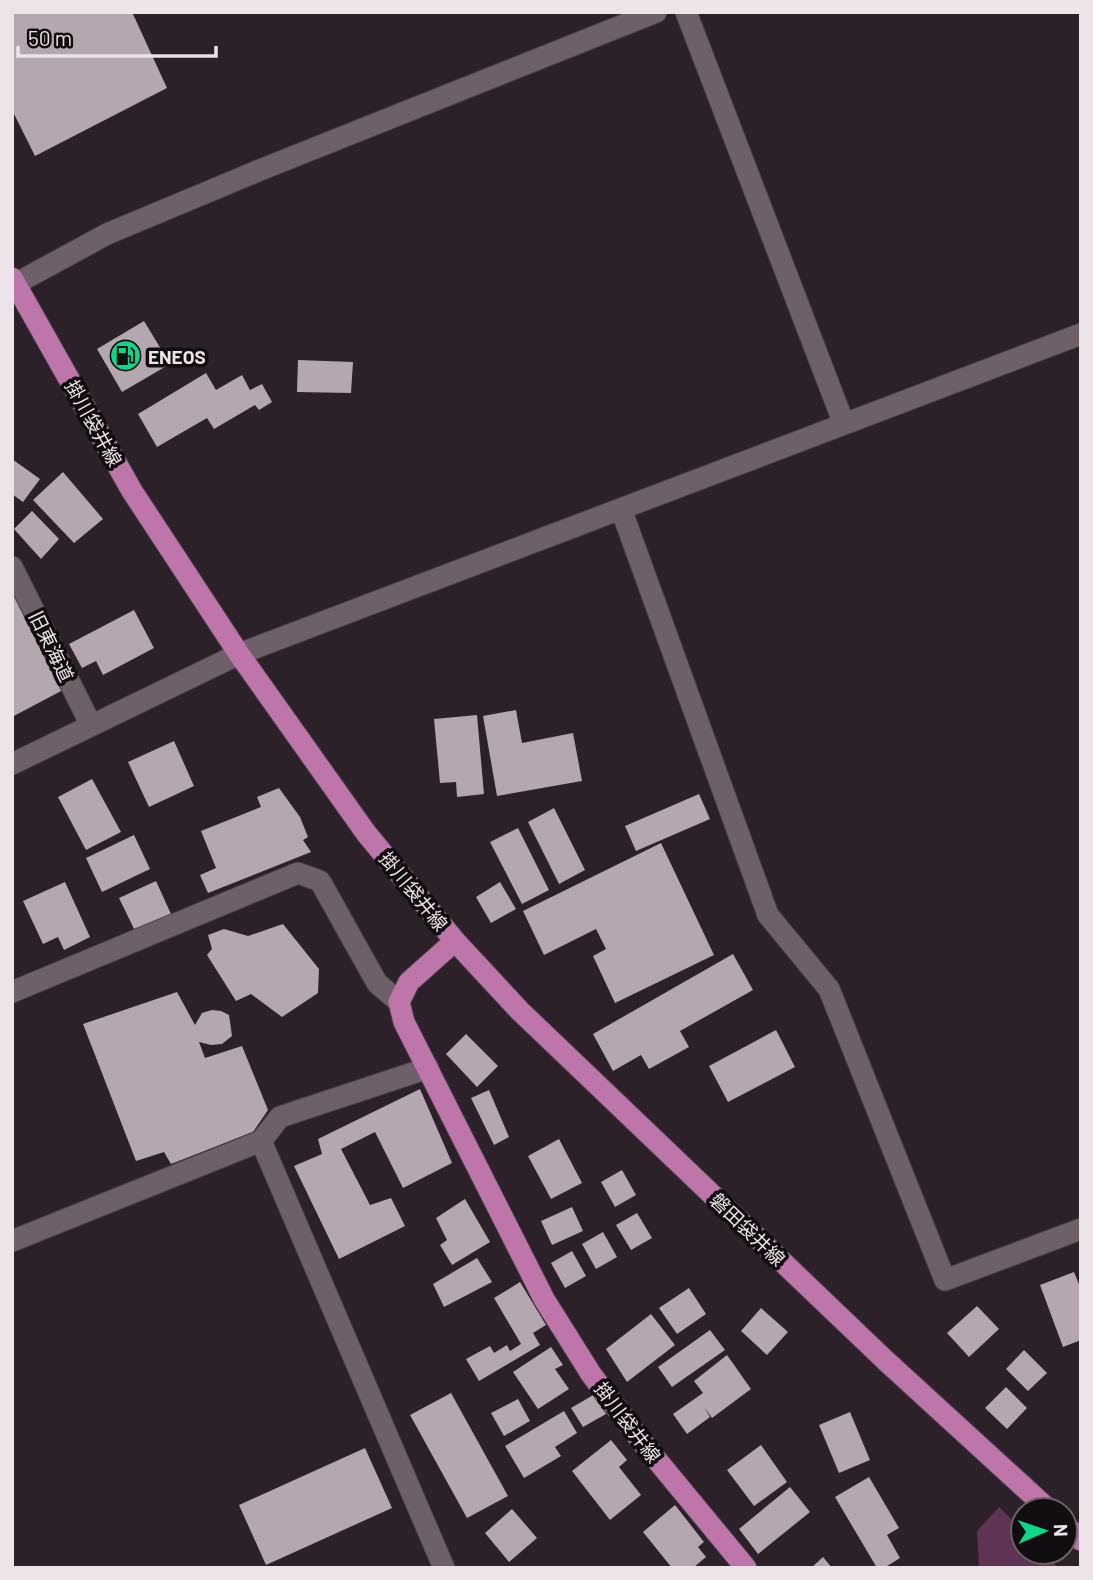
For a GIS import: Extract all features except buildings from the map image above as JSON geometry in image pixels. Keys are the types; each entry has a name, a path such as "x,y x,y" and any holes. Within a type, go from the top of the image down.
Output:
{"main road":[{"name":"掛川袋井線","path":"14,281 132,491 239,654 366,833 455,941 409,982 399,1002 404,1021 544,1299 592,1374 642,1442 746,1568"},
{"name":"磐田袋井線","path":"455,941 551,1040 885,1360 1034,1496"}],"street":[{"path":"14,281 107,234 656,12"},
{"path":"686,12 844,424"},
{"path":"12,764 239,654 1081,334"},
{"path":"621,509 768,915 829,989 945,1280 1081,1229"},
{"name":"旧東海道","path":"12,567 91,725"},
{"path":"12,992 298,873 320,881 377,983 399,1002"},
{"path":"12,1241 261,1141 280,1117 428,1068"},
{"path":"261,1141 444,1568"}],"shaded area":[{"path":"999,1507 1009,1517 1009,1566 1059,1568 979,1568 977,1531"}],"place":[{"name":"ENEOS","path":"125,356"}]}
